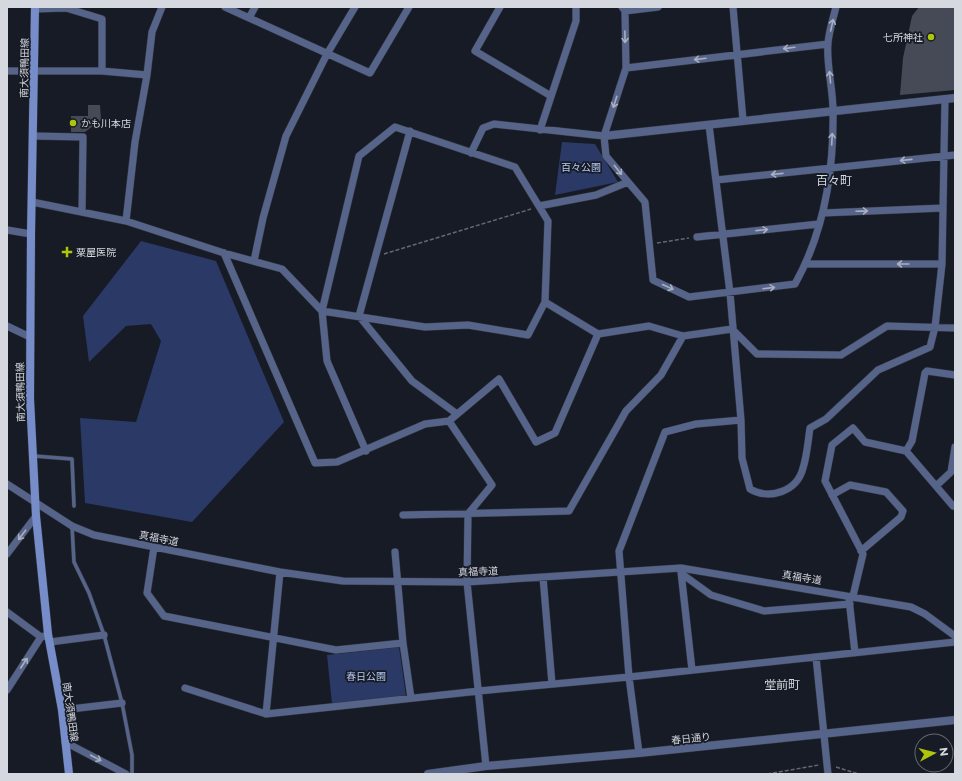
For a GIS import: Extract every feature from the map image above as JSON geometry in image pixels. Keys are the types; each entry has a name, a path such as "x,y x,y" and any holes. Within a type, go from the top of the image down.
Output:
{"main road":[{"name":"南大須鴨田線","path":"35,8 30,337 32,456 47,638 62,710 69,774"}],"street":[{"path":"126,221 135,142 147,75 152,32 162,7"},
{"path":"225,7 370,73 409,7"},
{"path":"249,18 255,7"},
{"path":"254,261 262,218 286,136 327,54 355,7"},
{"path":"500,7 475,51 551,96"},
{"path":"540,130 576,21 576,7"},
{"path":"658,7 624,9 626,68 604,136 606,156 645,202 653,280 689,297 795,284 807,264 823,213 830,168 833,110 828,44 836,7"},
{"path":"733,7 739,54 743,120"},
{"path":"35,8 66,8 102,19 102,70"},
{"path":"626,68 828,44"},
{"path":"7,71 102,70 147,75"},
{"path":"471,153 483,128 494,124 604,136 833,110 955,98"},
{"path":"709,125 730,293 741,420 742,458 750,489 756,492 772,495 783,491 794,484 803,470 810,428 826,419 878,370 930,347 935,327 942,264 945,99"},
{"path":"32,202 126,221 224,253 282,269 322,311 425,327 468,325 528,335 545,302 548,221 515,167 395,126 359,156 322,311 327,360 366,451"},
{"path":"359,316 410,132"},
{"path":"33,136 83,137 82,212"},
{"path":"716,180 955,155"},
{"path":"539,206 596,195 628,182"},
{"path":"823,213 943,208"},
{"path":"697,237 819,224"},
{"path":"7,230 31,234"},
{"path":"224,253 315,463 337,462 366,451 425,424 449,421 499,379 536,442 554,433 598,334"},
{"path":"807,264 942,264"},
{"path":"545,302 598,334 649,326 683,336 732,329"},
{"path":"359,316 412,381 457,414"},
{"path":"7,326 30,337"},
{"path":"732,329 758,354 841,355 887,326 955,328"},
{"path":"403,516 569,511 626,411 661,374 683,336"},
{"path":"906,451 912,441 925,373 932,370 955,375"},
{"path":"639,753 629,677 620,551 665,432 696,424 741,420"},
{"path":"449,421 492,485 468,514 467,582 486,766"},
{"path":"855,653 850,604 863,556 862,551 825,481 830,448 850,428 852,428 865,442 906,451 953,506"},
{"path":"936,486 951,472 955,447"},
{"name":"真福寺道","path":"7,484 72,526 94,535 280,572 343,581 396,580 467,582 681,571 851,596 917,609 955,636"},
{"path":"832,495 850,485 886,492 903,511 901,516 862,551"},
{"path":"7,554 36,516"},
{"path":"154,547 147,593 164,616 336,650 403,643"},
{"path":"395,552 396,580 411,698"},
{"path":"681,571 711,595 764,611 850,604"},
{"path":"681,571 692,670"},
{"path":"266,714 280,572"},
{"path":"543,578 552,684"},
{"path":"7,612 47,638 104,635"},
{"path":"7,690 47,638"},
{"path":"184,688 266,714 478,690 629,677 955,642"},
{"path":"816,657 828,774"},
{"path":"62,710 122,703"},
{"name":"春日通り","path":"433,774 486,766 639,753 955,720"},
{"path":"65,742 126,774"}],"lane":[{"path":"32,456 72,459 74,506"},
{"path":"72,526 74,562 89,593 104,635 122,703 132,755 132,774"}],"path":[{"path":"375,257 539,206"},
{"path":"649,244 697,237"},
{"path":"767,774 827,764 859,774"}],"green space":[{"name":"百々公園","path":"562,142 595,144 618,182 555,195"},
{"path":"141,241 216,261 284,422 192,522 85,503 80,418 136,422 161,341 151,324 126,326 89,362 83,316"},
{"name":"春日公園","path":"399,647 406,696 332,704 327,655"}],"building":[{"name":"七所神社","path":"919,7 955,7 955,90 900,95 903,58 912,16"},
{"path":"88,105 100,105 101,120 85,132 71,132 71,116 88,116"}],"place":[{"name":"七所神社","path":"931,37"},
{"name":"かも川本店","path":"73,123"},
{"name":"粟屋医院","path":"67,252"}],"district":[{"name":"百々町","path":"834,181"},
{"name":"堂前町","path":"782,685"}]}
